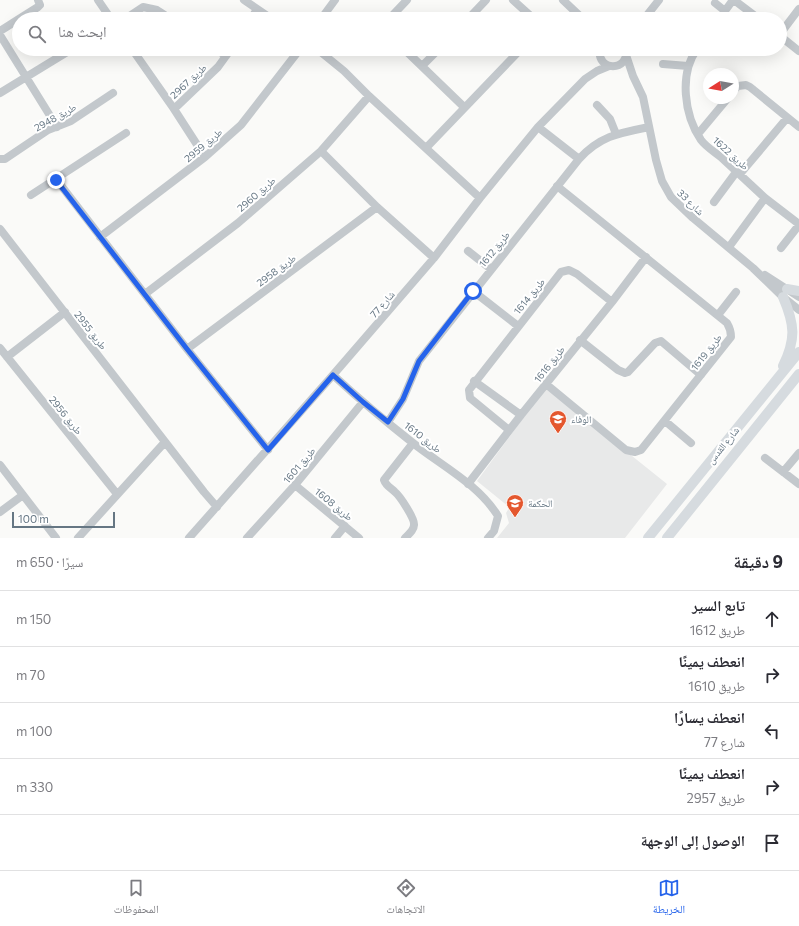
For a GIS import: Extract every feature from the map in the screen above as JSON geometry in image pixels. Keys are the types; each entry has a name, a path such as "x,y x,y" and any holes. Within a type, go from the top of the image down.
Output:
{"main road":[{"path":"778,377 789,354 793,332 785,293 799,291"},
{"name":"شارع القدس","path":"648,538 799,352"},
{"name":"شارع القدس","path":"666,538 799,374"},
{"path":"787,387 799,380"}],"street":[{"path":"30,12 40,5 38,0"},
{"path":"98,0 106,12"},
{"path":"244,0 262,12"},
{"path":"326,12 335,0"},
{"path":"396,12 407,0"},
{"path":"475,12 486,0"},
{"path":"513,0 526,12"},
{"path":"562,0 575,12"},
{"path":"650,12 659,0"},
{"path":"715,3 725,11 734,0 750,12"},
{"path":"135,12 142,7 160,12"},
{"path":"787,25 799,9"},
{"path":"0,31 12,23"},
{"path":"0,34 12,53"},
{"path":"787,41 799,50"},
{"path":"14,56 57,126"},
{"path":"0,93 61,56"},
{"path":"137,56 205,157"},
{"name":"طريق 2967","path":"174,109 218,67 225,56"},
{"name":"طريق 2959","path":"100,237 205,157 241,125 295,56"},
{"path":"326,56 344,71 369,96 480,198"},
{"path":"411,56 464,108"},
{"path":"422,66 432,56"},
{"path":"426,148 514,56"},
{"name":"شارع 77","path":"585,79 597,56"},
{"name":"شارع 33","path":"601,56 604,63 624,72 636,83"},
{"name":"شارع 77","path":"189,538 268,450 434,258 538,126 585,79 597,71 621,63 624,56"},
{"name":"شارع 33","path":"627,56 636,83 643,98 662,181 671,198 693,218 785,293 799,310"},
{"name":"طريق 1622","path":"692,56 688,66 686,82 687,102 694,127 702,141 765,198 799,224"},
{"path":"663,64 688,66"},
{"path":"739,86 746,85 799,127"},
{"name":"طريق 2948","path":"4,158 48,130 71,121 113,93"},
{"name":"طريق 2960","path":"145,294 238,223 321,151 369,96"},
{"path":"698,134 723,104"},
{"path":"597,105 610,119 616,134"},
{"path":"714,202 787,118"},
{"path":"538,126 579,159"},
{"name":"طريق 1612","path":"388,422 403,399 419,361 579,159 591,147 616,134 649,127"},
{"path":"31,195 126,133"},
{"path":"321,151 377,208 434,258"},
{"path":"56,180 187,349 268,450"},
{"name":"طريق 1619","path":"546,384 626,450 631,452 641,450 702,375 730,337 730,327 718,315 557,186"},
{"path":"729,247 765,198"},
{"name":"طريق 2958","path":"187,349 377,208"},
{"path":"780,248 799,224"},
{"name":"طريق 2955","path":"0,229 217,507"},
{"path":"468,251 491,269"},
{"name":"طريق 1616","path":"468,484 646,257"},
{"name":"طريق 1614","path":"474,381 561,272 569,270 577,274 612,302"},
{"path":"473,291 518,326"},
{"path":"718,315 736,292"},
{"name":"شارع 33","path":"785,293 799,297"},
{"path":"7,357 64,312"},
{"path":"580,340 618,370 625,373 628,372 655,343 661,341 702,375"},
{"name":"طريق 2956","path":"0,348 117,494"},
{"name":"طريق 1610","path":"333,375 413,443 468,484 486,500 498,516 494,531 488,538"},
{"path":"509,430 470,398 469,390 474,381 521,415"},
{"name":"طريق 1601","path":"247,538 295,485 363,402"},
{"path":"665,421 691,443"},
{"path":"78,538 165,442"},
{"path":"405,538 415,524 396,493 385,484 384,480 413,443"},
{"path":"783,472 799,453"},
{"path":"765,458 799,484"},
{"path":"0,465 56,538"},
{"name":"طريق 1608","path":"295,485 359,538"},
{"path":"0,512 23,495"},
{"path":"335,538 345,526"}],"shaded area":[{"name":"الوفاء","path":"546,387 667,484 625,538 497,538 509,523 506,513 509,508 519,515 477,481"}],"place":[{"name":"الوفاء","path":"558,434"},
{"name":"الحكمة","path":"515,518"}],"route":[{"path":"56,180 187,349 268,450 333,375 388,422 403,399 419,361 473,291"}]}
